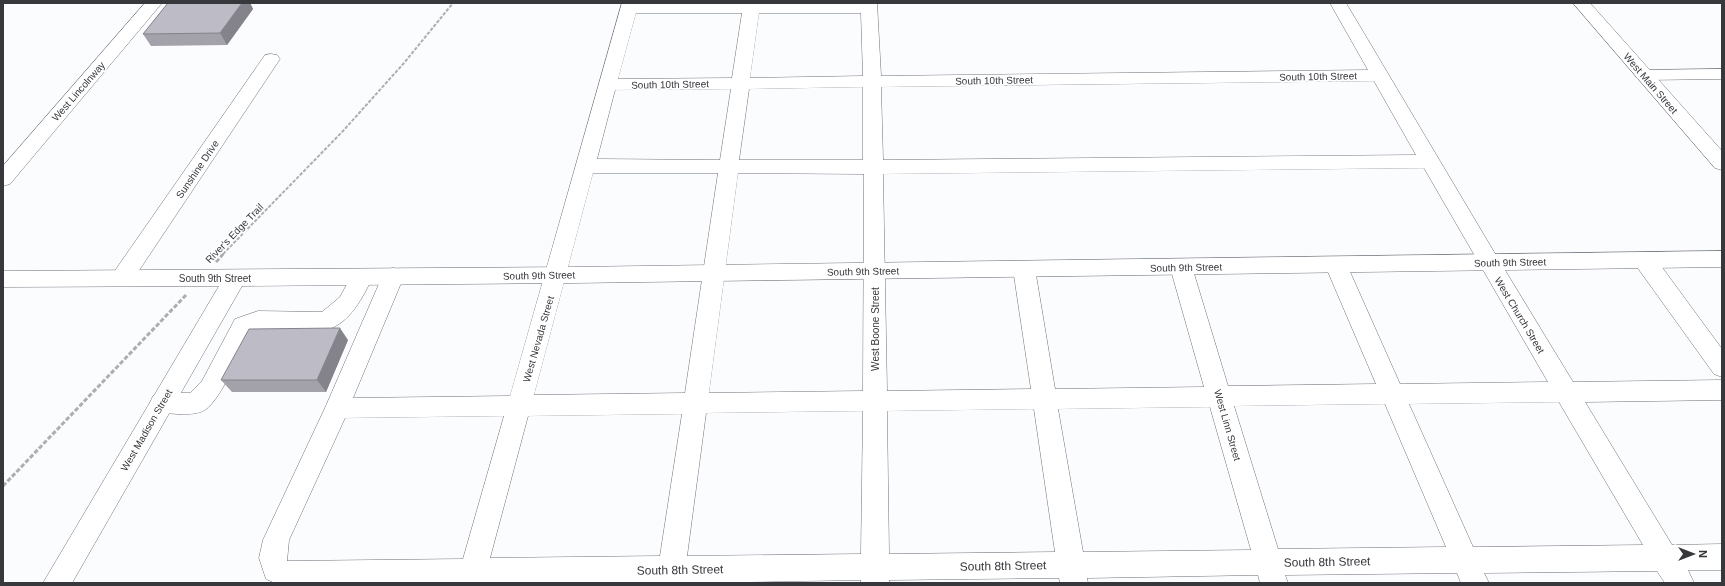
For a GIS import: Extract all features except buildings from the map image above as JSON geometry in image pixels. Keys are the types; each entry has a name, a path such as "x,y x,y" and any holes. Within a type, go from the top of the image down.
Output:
{"street":[{"name":"West Lincolnway","path":"3,179 154,3"},
{"name":"West Church Street","path":"1338,3 1488,262 1680,583"},
{"name":"West Main Street","path":"1581,3 1722,163"},
{"path":"629,5 752,8 869,5"},
{"name":"West Nevada Street","path":"471,578 556,275 629,5"},
{"name":"West Boone Street","path":"869,5 872,81 875,271 875,575"},
{"path":"671,576 728,166 752,8"},
{"name":"Sunshine Drive","path":"122,278 271,59"},
{"path":"1644,75 1722,74"},
{"name":"South 10th Street","path":"608,85 1380,75"},
{"path":"586,166 873,167 1430,161"},
{"path":"1645,260 1722,367"},
{"name":"South 9th Street","path":"3,279 556,275 1722,260"},
{"path":"1336,265 1470,572"},
{"name":"West Linn Street","path":"1181,267 1271,573"},
{"path":"1024,269 1073,574"},
{"path":"394,276 337,408 1722,390"},
{"path":"162,403 196,403 210,388 243,325 258,320 326,321 348,303 362,277"},
{"name":"West Madison Street","path":"58,583 235,278"},
{"name":"South 8th Street","path":"337,408 276,540 272,558 276,570 285,574 471,578 1470,572 1666,558 1722,557"}],"path":[{"name":"River's Edge Trail","path":"3,486 343,131 404,63 453,3"}]}
